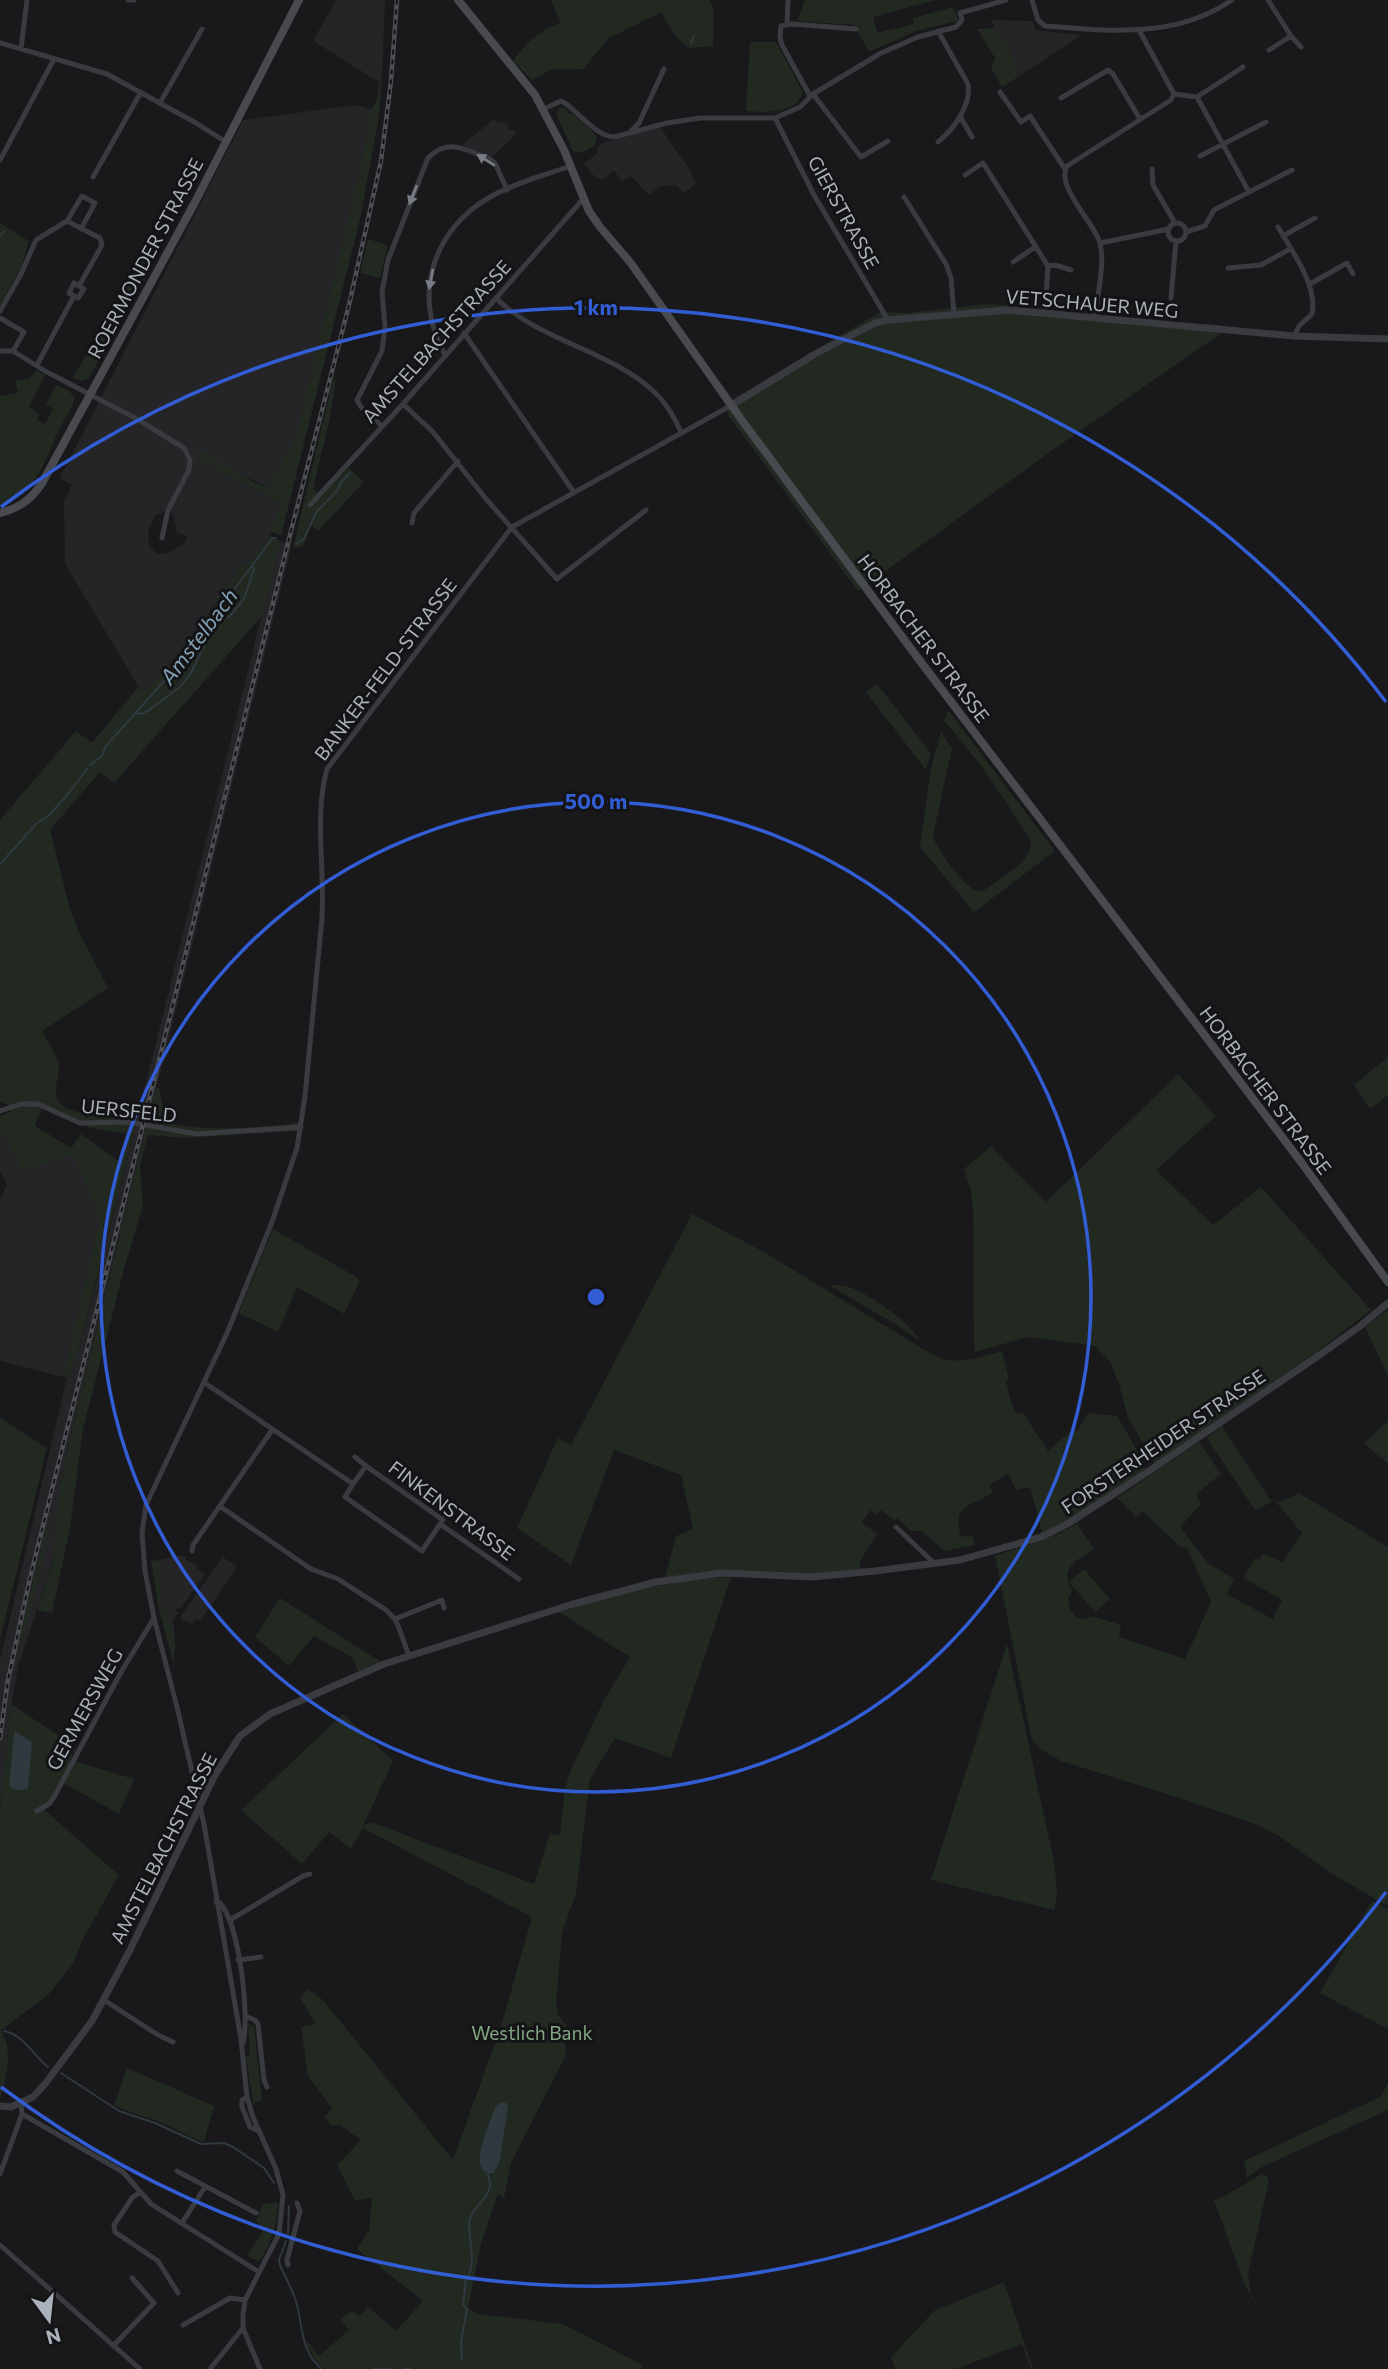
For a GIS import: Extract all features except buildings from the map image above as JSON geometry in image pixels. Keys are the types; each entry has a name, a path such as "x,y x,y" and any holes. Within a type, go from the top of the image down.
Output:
{"main road":[{"name":"HORBACHER STRASSE","path":"458,0 528,85 544,109 600,228 630,262 917,656 1301,1161 1388,1282"},
{"name":"ROERMONDER STRASSE","path":"0,513 20,506 37,491 226,142 297,1"}],"street":[{"path":"21,49 27,0"},
{"path":"787,24 788,0"},
{"path":"544,109 561,101 607,136 700,118 775,118 800,107 811,95 889,49 961,24 960,13 1006,0"},
{"path":"1032,0 1038,20 1045,26 1108,31 1168,27 1192,20 1232,0"},
{"path":"1268,0 1301,47"},
{"path":"856,29 787,24 781,26 780,38 811,95 861,157 888,141"},
{"path":"160,103 202,29"},
{"path":"1139,30 1174,94"},
{"path":"938,31 968,84 968,98 960,116 950,133 938,142"},
{"path":"1269,50 1291,36"},
{"path":"0,43 107,74 226,142"},
{"path":"0,160 54,59"},
{"path":"1174,94 1197,97 1242,67"},
{"path":"628,134 639,123 664,69"},
{"path":"1061,98 1108,70 1140,119"},
{"path":"93,177 141,92"},
{"path":"1000,92 1021,122 1030,116 1065,169 1065,183 1100,243 1102,249 1094,318"},
{"path":"1065,169 1171,100 1174,94"},
{"path":"1197,97 1249,192"},
{"path":"960,116 972,137"},
{"name":"GIERSTRASSE","path":"775,118 814,195 888,320"},
{"path":"1200,156 1266,122"},
{"path":"382,426 361,407 358,400 382,351 385,327 382,292 387,260 428,158 435,151 452,145 469,151 495,163 507,190"},
{"path":"965,175 983,163 1048,266 1045,312"},
{"path":"445,355 432,327 429,282 446,239 472,209 507,190 571,166"},
{"path":"1152,169 1153,186 1175,223 1183,225 1186,233"},
{"path":"1176,242 1183,239 1186,233 1205,226 1214,210 1292,170"},
{"path":"0,311 36,240 67,221 82,195 95,203 81,229"},
{"path":"904,197 946,264 951,278 954,314"},
{"name":"AMSTELBACHSTRASSE","path":"310,505 403,404 584,198"},
{"path":"1283,236 1315,218"},
{"path":"37,365 74,296 78,298 84,289 79,286 102,245 100,238 67,221"},
{"path":"1100,243 1169,229 1175,223"},
{"path":"1278,227 1310,284 1314,297 1312,314 1299,326 1294,336"},
{"path":"1169,229 1169,237 1176,242"},
{"path":"1171,298 1176,242"},
{"path":"1013,262 1035,247"},
{"path":"1228,268 1261,265 1290,249"},
{"path":"1310,284 1347,263 1353,274"},
{"path":"1048,266 1055,265 1070,270"},
{"path":"496,298 523,320 633,376 660,398 672,413 681,432"},
{"name":"VETSCHAUER WEG","path":"732,405 815,354 875,323 888,320 1008,310 1294,336 1388,339"},
{"path":"0,318 24,331 13,351"},
{"path":"464,333 573,491"},
{"path":"0,351 13,351 184,447 188,453 189,470 168,510 163,538"},
{"path":"403,404 458,461 486,499 556,579 646,510"},
{"name":"BANKER-FELD-STRASSE","path":"242,2045 204,1824 154,1618 145,1571 142,1533 146,1505 227,1332 272,1222 297,1148 322,918 322,788 327,769 512,527 732,405"},
{"path":"412,523 414,513 458,461"},
{"name":"UERSFELD","path":"0,1111 20,1104 38,1104 80,1123 128,1122 197,1134 301,1127"},
{"name":"FORSTERHEIDER STRASSE","path":"537,1616 656,1582 722,1573 812,1577 935,1564 960,1560 1048,1534 1069,1523 1307,1364 1388,1303"},
{"path":"205,1383 353,1484 345,1497 422,1551 440,1524"},
{"path":"191,1551 271,1430"},
{"name":"FINKENSTRASSE","path":"355,1457 443,1520 440,1524 519,1579"},
{"name":"FINKENSTRASSE","path":"353,1484 366,1466"},
{"path":"221,1507 311,1569 338,1579 386,1610 395,1619 409,1656"},
{"path":"897,1527 935,1564"},
{"path":"395,1619 442,1600 444,1608"},
{"name":"AMSTELBACHSTRASSE","path":"21,2104 33,2096 55,2071 92,2021 199,1805 240,1736 255,1723 293,1703 409,1656 537,1616"},
{"name":"GERMERSWEG","path":"37,1811 54,1797 120,1674 154,1618"},
{"path":"191,1821 198,1819 204,1824"},
{"path":"230,1920 310,1874"},
{"path":"216,1902 223,1906 230,1920 247,2017 242,2045 247,2097 242,2101 242,2107 250,2127 259,2131 276,2168 282,2190 288,2265"},
{"path":"238,1960 261,1957"},
{"path":"104,2000 173,2042"},
{"path":"247,2017 256,2020 258,2024 267,2087"},
{"path":"0,2106 21,2104 22,2114 0,2174"},
{"path":"22,2114 123,2172 151,2203 260,2272"},
{"path":"177,2171 256,2213"},
{"path":"182,2223 205,2187"},
{"path":"140,2192 132,2198 114,2225 115,2232 158,2261 178,2293"},
{"path":"260,2369 243,2328 245,2300 260,2272 287,2237 300,2211 297,2203"},
{"path":"0,2245 140,2369"},
{"path":"113,2346 154,2303 132,2278"},
{"path":"183,2325 230,2298 245,2300"},
{"path":"210,2369 243,2328"}],"shaded area":[{"path":"336,0 385,0 382,77 379,82 313,41"},
{"path":"990,20 1033,21 1035,30 1081,35 1018,77 1011,51"},
{"path":"356,105 371,109 360,168 296,436 268,487 197,455 200,460 280,503 270,535 254,557 241,566 201,624 143,694 65,564 64,502 72,485 60,478 243,120","holes":["169,510 177,532 187,537 185,543 168,553 157,554 149,546 148,532 154,516"]},
{"path":"494,119 498,123 501,120 508,125 508,130 516,131 491,158 462,145"},
{"path":"660,127 696,184 683,193 676,185 661,186 649,195 631,176 622,181 614,171 602,180 594,176 584,164 599,152 597,148 605,142"},
{"path":"280,541 292,544 71,1435 61,1482 58,1527 51,1567 19,1663 11,1704 0,1810 0,1660 67,1378 77,1355 107,1241"},
{"path":"0,1132 6,1138 22,1172 73,1153 100,1217 63,1377 0,1361 0,1199 7,1185 0,1171"},
{"path":"172,1555 186,1556 185,1559 197,1565 196,1568 205,1574 176,1611 179,1613 172,1622 175,1642 169,1616 161,1607 159,1577 159,1560"},
{"path":"223,1557 237,1567 200,1621 196,1619 192,1624 183,1620 180,1617"},
{"path":"16,1732 32,1742 28,1788 21,1790 9,1786"},
{"path":"501,2102 508,2107 500,2160 494,2173 485,2172 481,2166 482,2146 496,2106"}],"green space":[{"path":"551,0 710,0 714,12 713,46 689,48 676,37 661,12 609,38 583,69 551,70 532,80 513,61 534,38 561,23"},
{"path":"805,0 936,0 873,17 877,33 914,24 913,18 953,7 958,18 957,21 916,31 869,52 854,25 797,21"},
{"path":"995,28 1011,51 1018,77 1002,87 991,68 995,58 977,29"},
{"path":"750,42 776,42 803,92 794,105 779,110 746,111"},
{"path":"382,77 379,116 361,215 281,536 271,531 280,503 200,460 197,455 199,450 257,484 268,487 296,436 360,168 371,109 376,101"},
{"path":"560,107 566,109 569,114 572,113 597,136 595,145 582,153 573,151 556,114"},
{"path":"0,223 29,241 21,267 0,305"},
{"path":"368,239 388,245 380,278 360,273"},
{"path":"140,259 152,260 147,273 89,378 83,381 73,378"},
{"path":"987,304 1220,325 1220,334 1047,454 858,591 728,415 724,404 880,312 907,313"},
{"path":"37,370 45,375 29,406 39,414 37,420 45,424 53,409 46,404 56,385 69,391 75,398 37,477 22,495 0,507 0,396 18,393 15,381 28,379"},
{"path":"334,375 334,397 313,489 322,496 349,468 364,482 318,531 311,525 303,546 293,548"},
{"path":"270,535 280,541 262,616 114,783 100,772 50,830 70,909 108,988 42,1031 59,1065 56,1093 59,1102 78,1112 139,1112 77,1355 67,1378 63,1377 100,1217 73,1154 22,1172 6,1138 0,1132 0,1116 10,1112 8,1105 0,1101 0,820 76,731 92,743 138,687 143,693 162,674 241,566 254,557","holes":["42,1108 92,1128 126,1133 120,1162 81,1134 71,1148 35,1126"]},
{"path":"877,684 931,753 926,770 866,692"},
{"path":"948,710 1055,851 974,912 920,847 931,768 941,732 952,748 933,836 959,876 972,889 977,891 988,888 1023,861 1028,854 1030,839 979,763 944,721"},
{"path":"1388,1057 1388,1095 1370,1109 1354,1085"},
{"path":"1178,1074 1216,1116 1156,1170 1213,1225 1261,1187 1371,1310 1314,1354 1155,1464 1128,1418 1110,1361 1095,1346 1027,1337 976,1352 974,1350 973,1210 971,1191 964,1169 991,1146 1046,1202"},
{"path":"156,1088 159,1088 166,1117 177,1124 231,1128 299,1122 298,1131 182,1138 148,1135 140,1166 143,1206 83,1429 70,1528 52,1613 37,1610 52,1565 61,1482 71,1435"},
{"path":"692,1214 762,1251 935,1356 960,1360 1002,1351 1009,1380 1006,1381 1016,1414 1023,1413 1048,1451 1072,1430 1078,1430 1088,1413 1117,1416 1144,1462 1145,1470 1060,1526 1042,1532 1030,1487 1016,1490 1008,1473 990,1485 993,1492 961,1512 961,1537 972,1535 975,1545 944,1551 922,1531 911,1531 897,1518 895,1521 881,1510 877,1514 871,1510 862,1522 877,1534 859,1563 861,1570 816,1574 721,1570 665,1578 676,1536 693,1529 681,1475 614,1450 571,1565 517,1528 558,1438 571,1445"},
{"path":"273,1229 358,1278 359,1283 344,1314 297,1287 278,1332 239,1313"},
{"path":"829,1285 846,1286 876,1301 908,1326 920,1341 895,1324"},
{"path":"1388,1312 1388,1376 1365,1327"},
{"path":"0,1418 47,1448 0,1640"},
{"path":"1388,1421 1388,1464 1364,1443"},
{"path":"1222,1426 1272,1502 1255,1510 1207,1438"},
{"path":"1199,1442 1221,1474 1196,1494 1201,1504 1180,1527 1208,1563 1234,1579 1227,1594 1273,1619 1282,1600 1244,1576 1255,1558 1259,1560 1263,1553 1282,1562 1302,1533 1277,1503 1299,1493 1388,1547 1388,1906 1332,1874 1279,1836 1260,1826 1061,1761 1042,1750 1032,1740 995,1556 1058,1534 1077,1524 1094,1549 1071,1566 1067,1576 1072,1591 1068,1597 1070,1610 1082,1619 1092,1616 1121,1625 1119,1637 1185,1659 1211,1602 1187,1548 1180,1547 1143,1511 1136,1517 1117,1498"},
{"path":"50,1511 42,1564 18,1651 16,1650"},
{"path":"159,1560 161,1607 169,1616 175,1642 174,1666 158,1605 151,1561"},
{"path":"1084,1569 1110,1599 1095,1612 1069,1582"},
{"name":"Westlich Bank","path":"731,1577 671,1758 615,1738 590,1779 576,1893 562,1933 556,2003 559,2016 571,2032 565,2040 566,2055 511,2163 504,2198 498,2193 481,2244 468,2308 478,2314 563,2324 643,2365 640,2369 325,2369 317,2362 306,2344 308,2342 319,2356 349,2330 340,2320 352,2310 359,2316 368,2307 396,2331 423,2301 357,2249 369,2230 372,2198 355,2201 337,2165 361,2140 340,2125 332,2126 325,2117 332,2108 308,2076 301,2027 316,2024 300,1998 308,1989 323,2000 453,2160 502,2023 532,1917 363,1828 351,1849 329,1832 302,1864 241,1810 343,1714 393,1761 363,1826 371,1822 534,1884 550,1833 560,1835 565,1788 570,1772 604,1700 630,1657 559,1612 644,1588"},
{"path":"280,1598 381,1662 358,1671 353,1658 314,1636 289,1666 255,1637"},
{"path":"1007,1644 1055,1867 1057,1895 1054,1910 931,1880"},
{"path":"11,1704 76,1747 70,1760 134,1779 119,1814 60,1781 42,1808 119,1875 82,1941 72,1965 48,1995 1,2030 8,2055 0,2100 0,1810"},
{"path":"1372,1901 1388,1909 1388,2029 1320,1993"},
{"path":"248,2024 254,2026 262,2100 253,2103 246,2057 250,2054"},
{"path":"127,2068 214,2106 204,2142 114,2105"},
{"path":"1388,2082 1388,2110 1264,2166 1247,2177 1244,2161 1382,2096"},
{"path":"1261,2174 1267,2176 1269,2181 1248,2273 1251,2294 1264,2320 1244,2283 1214,2200"},
{"path":"278,2202 271,2239 261,2259 257,2261 247,2256 263,2230 256,2220 263,2204"},
{"path":"1004,2282 1033,2369 1022,2344 956,2369 895,2369 891,2357 934,2311"}],"waterway":[{"name":"Amstelbach","path":"691,43 694,36"},
{"path":"0,236 4,231"},
{"name":"Amstelbach","path":"297,543 304,539 317,511 350,473"},
{"name":"Amstelbach","path":"90,765 102,756 105,747 189,653 216,609 226,600 273,538 276,538"},
{"path":"135,713 142,714 149,710 181,686 191,673 213,627 230,616 244,599 254,569 252,566"},
{"name":"Amstelbach","path":"220,607 217,613 221,621"},
{"name":"Amstelbach","path":"0,864 37,823 63,800 87,769"},
{"name":"Amstelbach","path":"4,2031 23,2041 48,2067"},
{"name":"Amstelbach","path":"61,2073 119,2111 155,2123 201,2144 224,2143 233,2147 264,2168 274,2183"},
{"path":"462,2360 461,2342 467,2309 463,2305 466,2278 472,2261 469,2224 473,2213 489,2191 488,2174"},
{"name":"Amstelbach","path":"288,2233 289,2206"},
{"name":"Amstelbach","path":"286,2241 279,2260 280,2265 296,2301 306,2346 322,2369"},
{"name":"Amstelbach","path":"374,2369 390,2369"},
{"name":"Amstelbach","path":"403,2369 410,2369"}],"railway":[{"path":"0,1738 8,1680 30,1578 349,305 381,161 397,0"}]}
